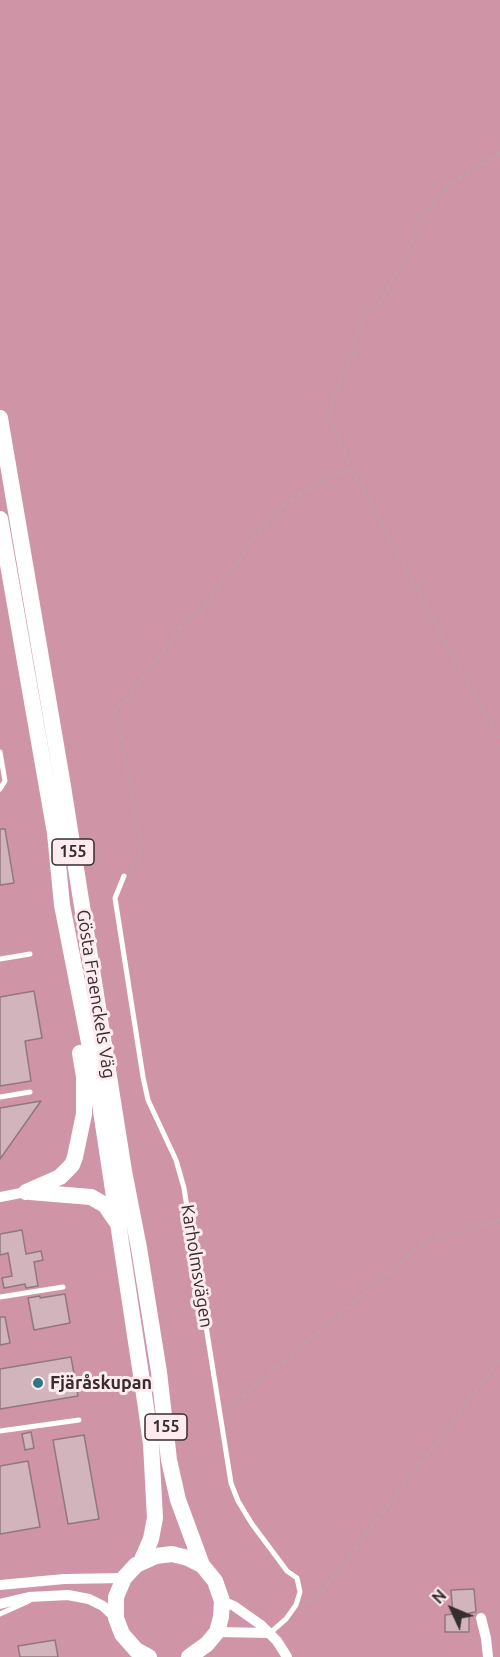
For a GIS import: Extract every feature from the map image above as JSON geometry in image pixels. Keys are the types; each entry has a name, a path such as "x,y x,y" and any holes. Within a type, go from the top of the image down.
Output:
{"main road":[{"name":"Gösta Fraenckels Väg","path":"0,418 62,780 123,1171 139,1248 159,1372 169,1460 178,1500 202,1566"},
{"name":"Gösta Fraenckels Väg","path":"0,519 55,833 63,905 96,1078 147,1411 154,1488 152,1539 141,1562 124,1578"},
{"path":"26,1192 60,1177 67,1171 78,1147 85,1094 76,1016 78,989"},
{"path":"26,1192 90,1197 105,1205 118,1226"},
{"name":"Gösta Fraenckels Väg","path":"141,1562 156,1556 172,1554 188,1558 202,1566 215,1581 222,1601"},
{"path":"124,1578 116,1597 116,1618 129,1650 149,1657"},
{"path":"189,1657 207,1644 216,1632 221,1617 222,1601"}],"street":[{"path":"0,1197 26,1192"},
{"path":"0,1585 124,1578"},
{"path":"0,1604 39,1596 68,1595 89,1599 104,1606 116,1618"},
{"path":"222,1601 247,1614 270,1634 285,1651 286,1657"},
{"path":"481,1618 488,1657"},
{"path":"216,1632 270,1634"}],"lane":[{"path":"0,752 5,781 0,789"},
{"name":"Karholmsvägen","path":"124,876 115,898 143,1077 148,1100 176,1160 184,1188 226,1456 234,1492 244,1512 262,1538 287,1571 297,1578 300,1592 296,1605"},
{"path":"0,959 30,954"},
{"path":"0,1097 30,1092"},
{"path":"0,1297 63,1287"},
{"path":"0,1431 79,1420"},
{"path":"0,1614 39,1596"},
{"path":"270,1634 286,1619 296,1605"}],"path":[{"path":"500,153 458,178 420,216 409,250 377,308 366,312 353,341 357,352 346,365 328,414 351,469 470,687 500,737"},
{"path":"124,876 137,862 142,848 115,707 125,702 183,625 200,612 236,565 253,538 283,506 322,480 351,469"},
{"path":"221,1414 415,1250 431,1240 500,1220"},
{"path":"296,1605 318,1597 500,1359"}],"shaded area":[{"path":"0,0 500,0 500,1657 0,1657"}],"building":[{"path":"0,829 5,829 14,883 0,885"},
{"path":"34,991 42,1038 25,1041 31,1081 0,1086 0,997"},
{"path":"41,1101 0,1159 0,1108"},
{"path":"22,1230 26,1254 41,1251 43,1260 34,1262 38,1286 26,1288 25,1284 4,1288 2,1278 12,1276 8,1253 0,1255 0,1234"},
{"path":"65,1294 70,1323 34,1330 28,1298"},
{"path":"0,1317 5,1317 10,1343 0,1345"},
{"name":"Fjäråskupan","path":"71,1357 78,1396 0,1409 0,1369"},
{"path":"31,1432 34,1448 25,1450 22,1434"},
{"path":"84,1435 99,1519 68,1524 53,1440"},
{"path":"28,1461 40,1527 0,1534 0,1466"},
{"path":"474,1589 476,1612 469,1613 469,1632 445,1632 445,1615 453,1614 451,1590"},
{"path":"55,1640 58,1657 20,1657 18,1646"}],"place":[{"name":"Fjäråskupan","path":"38,1383"}]}
